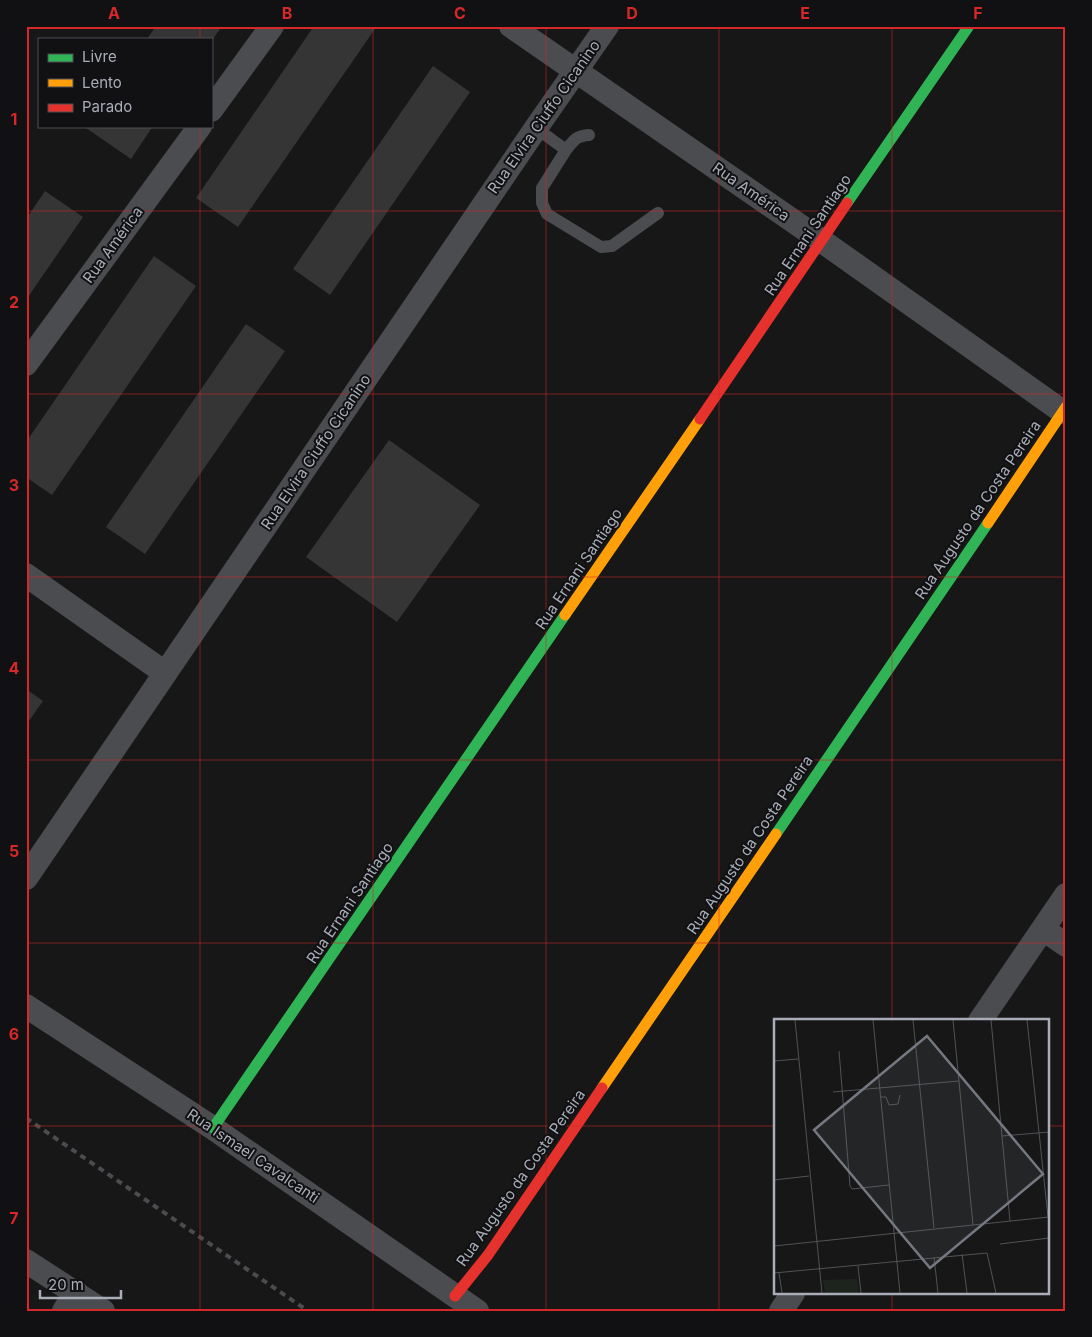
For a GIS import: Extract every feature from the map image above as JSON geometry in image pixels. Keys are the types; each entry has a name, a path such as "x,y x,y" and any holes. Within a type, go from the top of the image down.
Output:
{"street":[{"path":"212,109 272,26"},
{"name":"Rua América","path":"511,26 1064,409"},
{"name":"Rua Elvira Ciuffo Cicanino","path":"26,878 607,26"},
{"name":"Rua Ernani Santiago","path":"213,1128 969,26"},
{"name":"Rua América","path":"26,364 199,128"},
{"name":"Rua Augusto da Costa Pereira","path":"455,1296 494,1247 1064,409"},
{"path":"26,574 166,673"},
{"path":"981,1019 1066,895"},
{"path":"1042,929 1066,945"},
{"name":"Rua Ismael Cavalcanti","path":"26,1006 213,1128 477,1311"},
{"path":"26,1261 70,1301 103,1311"},
{"path":"780,1311 791,1294"}],"lane":[{"path":"536,128 566,150"},
{"path":"589,135 576,138 566,150 542,188 542,203 547,214 601,247 612,246 658,212"}],"building":[{"path":"156,26 222,26 212,41 212,38 148,38"},
{"path":"314,26 377,26 238,227 196,198"},
{"path":"433,66 470,92 330,295 293,269"},
{"path":"86,128 152,128 131,159"},
{"path":"45,191 83,217 26,300 26,219"},
{"path":"154,256 196,286 52,495 26,477 26,442"},
{"path":"246,324 285,351 145,554 106,527"},
{"path":"389,440 480,505 397,622 306,557"},
{"path":"26,689 43,701 26,725"}],"railway":[{"path":"26,1118 308,1311"}],"traffic: fast":[{"path":"847,203 969,26"},
{"path":"776,834 988,523"},
{"path":"213,1128 565,615"}],"traffic: slow":[{"path":"988,523 1066,407"},
{"path":"565,615 700,419"},
{"path":"602,1088 776,834"}],"traffic: jam":[{"path":"700,419 847,203"},
{"path":"455,1296 488,1255 602,1088"}]}
